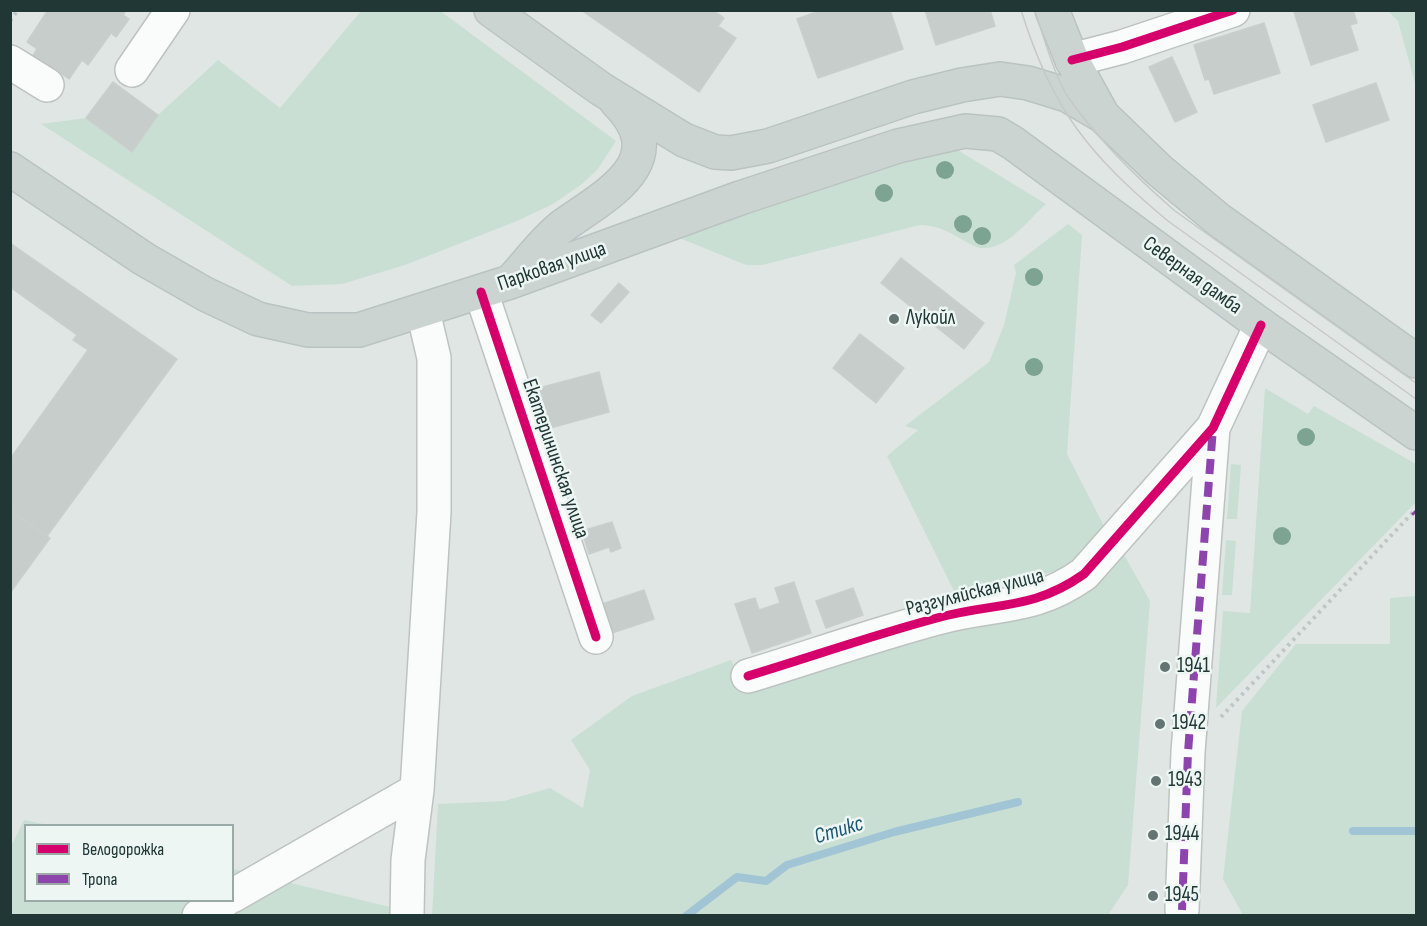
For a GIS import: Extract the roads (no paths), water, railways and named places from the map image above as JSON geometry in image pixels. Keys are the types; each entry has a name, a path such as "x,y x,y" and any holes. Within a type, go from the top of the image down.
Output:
{"main road":[{"path":"491,10 617,102 636,128 639,152 633,168 608,196 562,226 495,287"},
{"path":"1052,10 1072,60 1103,116"},
{"path":"601,89 684,140 715,152 748,151 913,97 999,79 1028,83 1067,95 1103,116 1159,170 1219,220 1416,361"},
{"name":"Парковая улица","path":"10,169 144,259 205,294 258,319 308,330 359,330 495,287 791,181 898,146 965,131"},
{"name":"Северная дамба","path":"965,131 998,134 1013,143 1081,196 1416,433"}],"street":[{"path":"132,70 173,10"},
{"path":"1072,60 1122,47 1233,10"},
{"path":"10,62 46,85"},
{"name":"Екатерининская улица","path":"495,287 596,637"},
{"path":"407,915 408,860 417,790 434,512 434,358 423,311"},
{"name":"Разгуляйская улица","path":"748,676 939,617 1030,602 1061,590 1084,574 1213,429 1261,325"},
{"path":"1182,913 1188,752 1213,429"},
{"path":"234,895 417,790"},
{"path":"199,915 222,902"}],"waterway":[{"name":"Стикс","path":"686,916 737,877 766,881 787,865 894,832 1018,802"},
{"name":"Стикс","path":"1353,831 1416,831"}],"tram line":[{"path":"1021,10 1033,45 1060,103 1076,128 1116,174 1168,221 1416,399"},
{"path":"1035,10 1063,89 1092,128 1132,171 1175,211 1416,383"}],"place":[{"name":"Лукойл","path":"894,319"},
{"name":"1941","path":"1165,667"},
{"name":"1942","path":"1160,724"},
{"name":"1943","path":"1156,781"},
{"name":"1944","path":"1153,835"},
{"name":"1945","path":"1153,896"}]}
